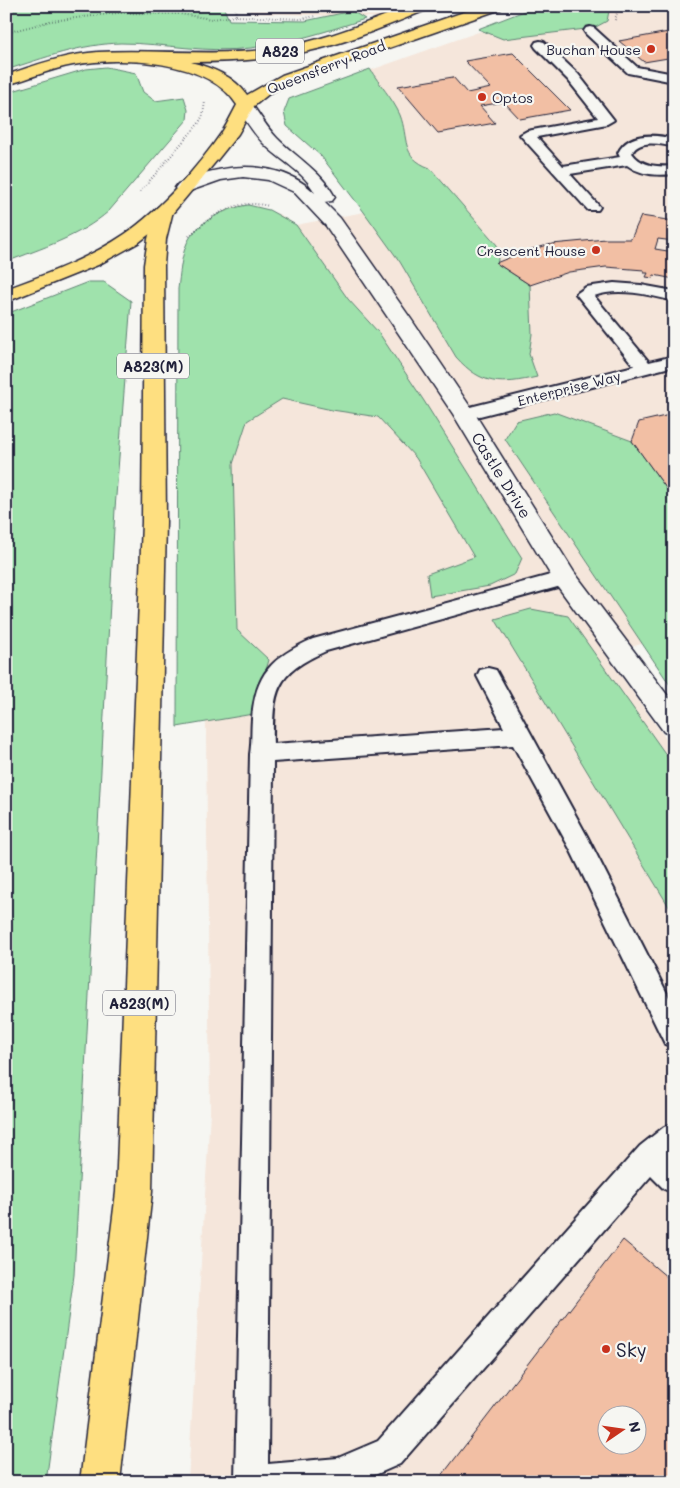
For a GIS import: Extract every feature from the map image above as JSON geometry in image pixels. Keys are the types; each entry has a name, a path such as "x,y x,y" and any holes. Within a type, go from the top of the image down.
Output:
{"main road":[{"name":"Queensferry Road","path":"130,56 231,57 299,48 347,35 424,6"},
{"name":"Queensferry Road","path":"245,106 266,88 288,78 496,6"},
{"name":"A823","path":"6,80 56,64 81,59 130,56 178,64 212,75 237,92 245,106 229,134 164,211 119,246 62,273 6,296"},
{"name":"A823(M)","path":"100,1482 134,1192 154,522 154,265 157,239 164,211"}],"street":[{"name":"Castle Drive","path":"245,106 277,147 308,172 319,184 326,195 333,222"},
{"name":"Castle Drive","path":"184,188 218,175 244,172 272,175 300,188 333,222 401,318 464,414 565,578 674,725"}],"lane":[{"path":"590,31 633,70 674,78"},
{"path":"540,45 573,77 607,120 527,135 592,207"},
{"path":"628,160 626,150 632,144 651,139 671,138"},
{"path":"560,171 628,160 650,170 674,170"},
{"path":"645,368 584,294 598,290 631,288 674,296"},
{"name":"Enterprise Way","path":"464,414 674,361"},
{"path":"565,578 320,645 296,656 278,670 266,691 261,754 251,1482 338,1474 389,1453 650,1156 674,1137"},
{"path":"488,676 579,843 674,1035"},
{"path":"261,754 519,736"},
{"path":"650,1156 674,1179"}],"path":[{"path":"235,6 236,16"},
{"path":"6,33 51,21 117,13 180,14 212,19 236,16 301,19 319,15"},
{"path":"137,196 199,123 206,105 202,88 222,81"},
{"path":"154,265 177,266 185,240 204,221 231,207 246,202 260,203 274,208"}],"shaded area":[{"path":"247,6 424,6 390,18 251,13"},
{"path":"552,6 674,6 674,635 605,654 674,750 674,1482 188,1482 210,1111 202,236 219,214 233,207 257,206 281,215 296,225 364,212 321,156 287,126 284,112 289,99"}],"green space":[{"path":"6,6 223,6 229,20 305,21 352,11 365,19 294,40 266,46 219,50 137,43 106,44 63,52 6,70"},
{"path":"537,6 610,6 607,21 594,28 503,39 478,29"},
{"path":"106,67 136,73 143,92 155,101 184,97 188,110 187,120 109,211 73,235 6,262 6,93 86,69"},
{"path":"370,69 394,103 400,115 407,146 414,158 420,164 430,168 497,245 498,261 496,263 530,285 532,334 529,354 537,377 502,382 493,381 465,367 456,357 400,262 364,212 321,156 287,126 284,112 289,99"},
{"path":"248,205 269,210 296,225 348,299 379,333 424,401 522,558 515,574 490,586 430,596 427,574 474,557 416,458 378,417 332,410 282,399 247,421 233,464 237,630 269,660 253,714 177,727 178,289 180,272 187,243 198,228 213,217 231,209"},
{"path":"88,282 104,282 131,301 115,509 74,1275 46,1482 6,1482 6,314"},
{"path":"554,412 632,441 674,499 674,691 505,439 516,421"},
{"path":"531,609 568,616 674,766 674,915 495,619"}],"building":[{"name":"Buchan House","path":"674,31 674,57 644,62 619,41"},
{"name":"Optos","path":"513,53 570,110 520,119 504,102 480,106 495,123 438,133 398,86 453,77 467,93 491,88 465,61"},
{"name":"Crescent House","path":"641,216 674,221 674,241 658,239 655,249 674,252 674,279 654,275 653,278 646,277 648,273 644,273 644,270 606,267 569,272 530,285 496,263 528,250 552,244 606,239 631,239"},
{"path":"674,414 674,499 632,441 639,422"},
{"name":"Sky","path":"623,1240 674,1283 674,1482 437,1482"}],"place":[{"name":"Buchan House","path":"651,49"},
{"name":"Optos","path":"482,97"},
{"name":"Crescent House","path":"596,250"},
{"name":"Sky","path":"606,1349"}]}
